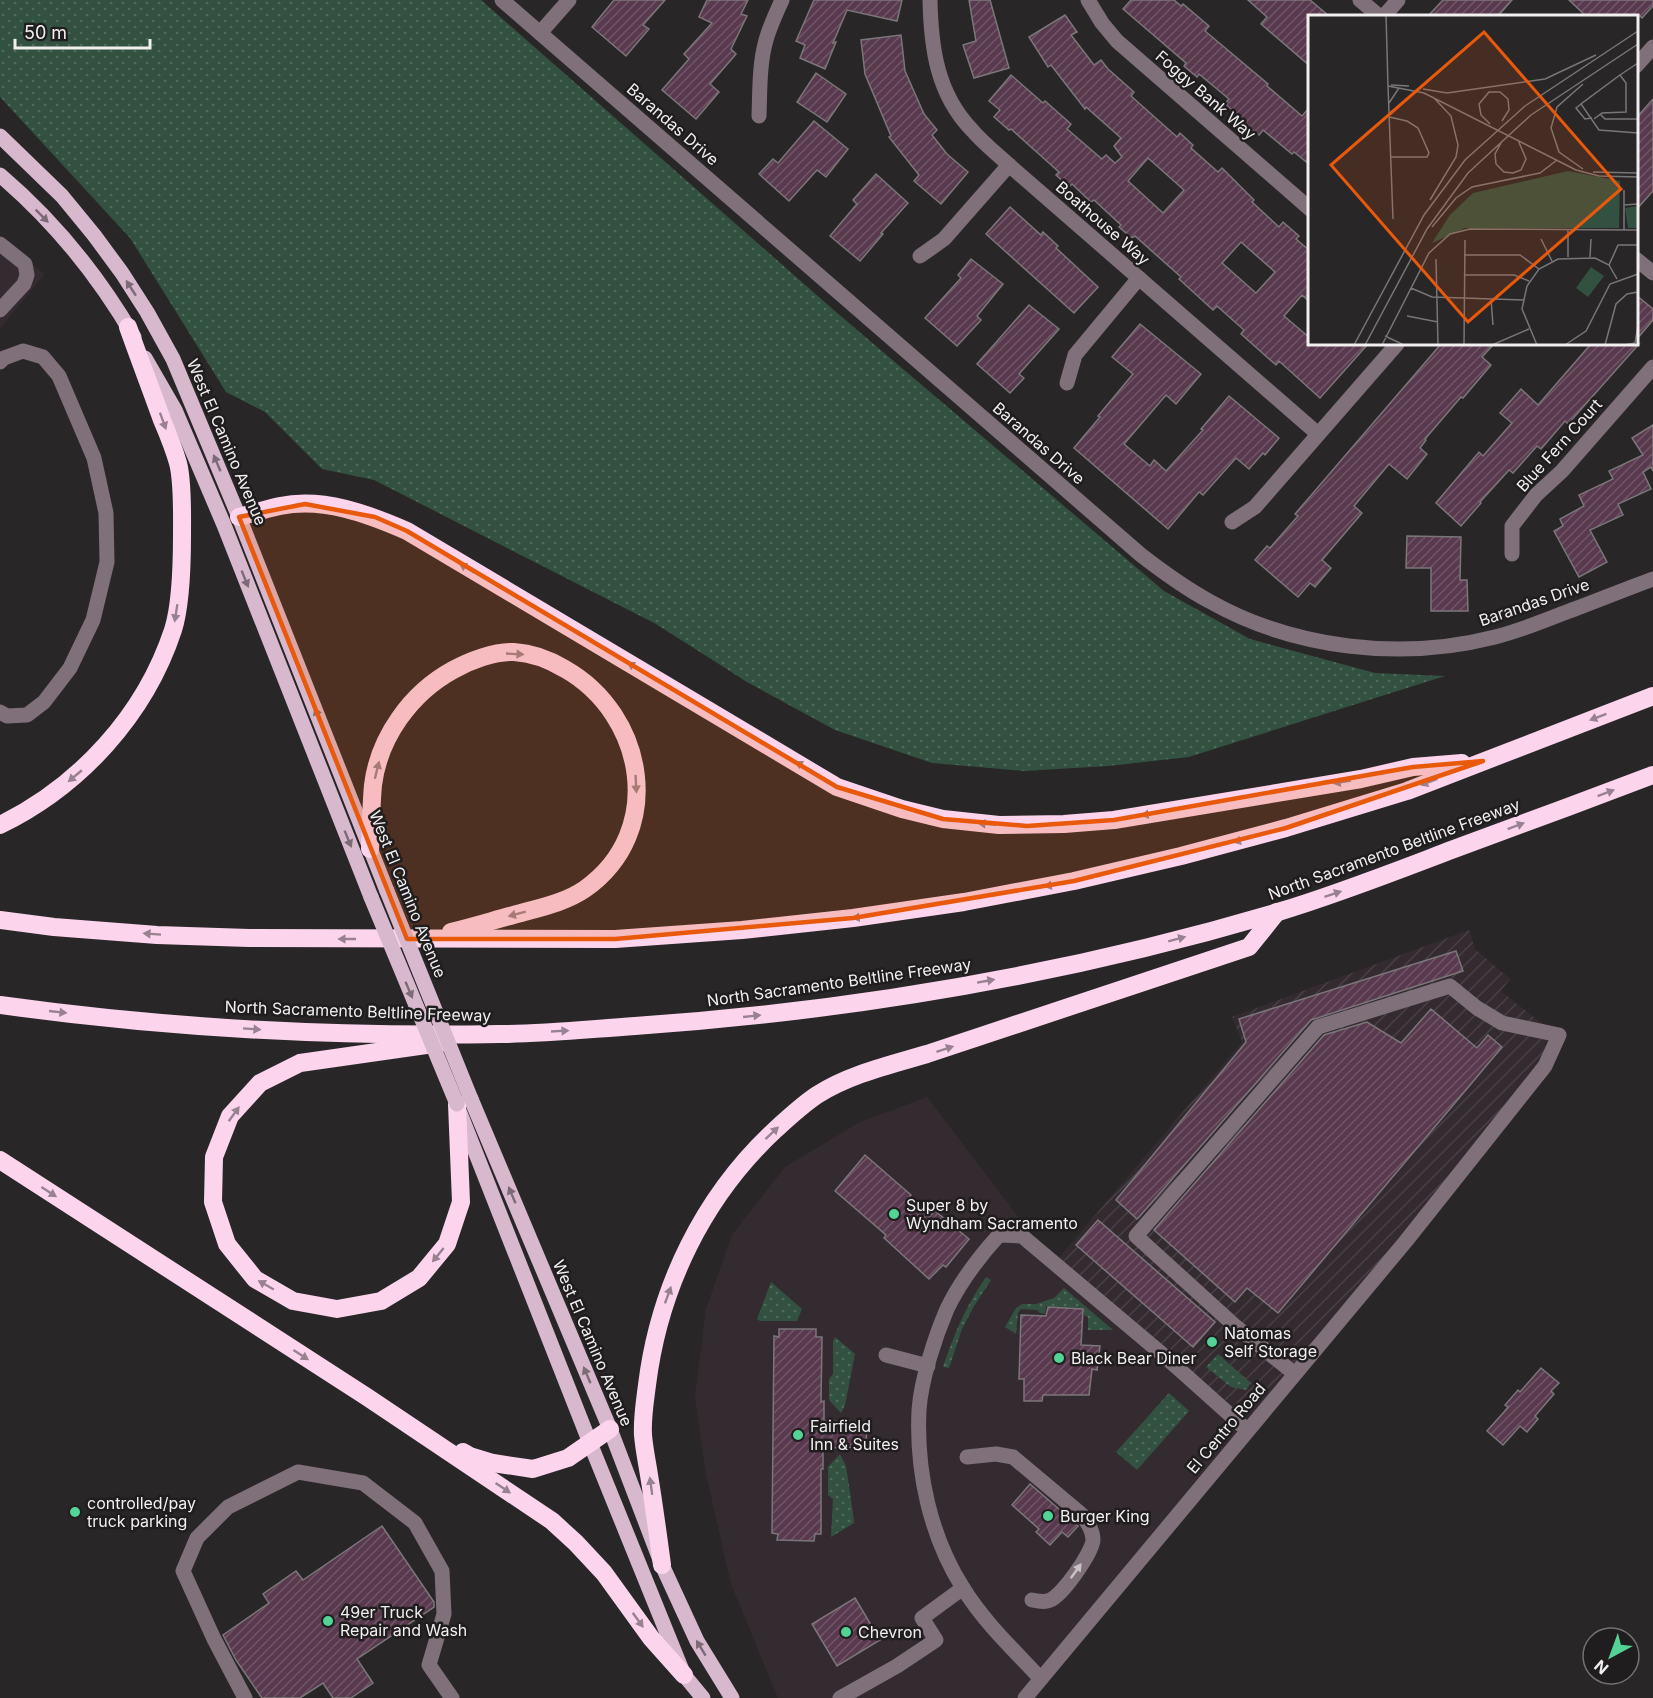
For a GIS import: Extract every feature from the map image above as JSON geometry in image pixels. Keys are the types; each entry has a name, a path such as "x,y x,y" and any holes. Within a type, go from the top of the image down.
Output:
{"highway":[{"path":"0,825 52,795 103,749 131,713 150,683 173,628 182,556 179,465 128,327"},
{"path":"232,521 281,506 305,504 342,507 375,517 407,531 837,787 902,809 943,819 1027,826 1114,820 1361,779 1413,767 1483,761"},
{"path":"370,849 374,784 386,741 405,710 425,689 445,674 488,656 513,652 537,656 556,663 577,675 597,692 612,711 625,732 632,755 636,771 637,795 632,825 624,846 612,864 585,890 569,898 548,906 427,939"},
{"path":"0,920 54,927 157,935 249,938 615,939 742,930 853,918 964,902 1074,881 1286,828 1407,791 1653,696"},
{"name":"North Sacramento Beltline Freeway","path":"0,1005 149,1022 262,1030 375,1034 502,1034 694,1022 806,1010 998,979 1086,961 1277,912 1349,889 1653,775"},
{"path":"662,1565 643,1434 650,1358 661,1313 690,1243 713,1203 763,1141 816,1095 843,1081 1249,947 1277,912"},
{"path":"464,1102 461,1202 447,1244 419,1278 381,1301 337,1309 293,1301 255,1279 227,1244 213,1202 214,1158 230,1116 260,1083 300,1063 502,1034"},
{"path":"0,1160 367,1397 552,1521 604,1573 651,1638 684,1675"},
{"path":"367,1397 470,1456 493,1463 533,1469 568,1458 610,1429"}],"main road":[{"name":"West El Camino Avenue","path":"0,136 62,196 122,273 173,359 371,897 610,1429 662,1565 697,1641 732,1698"},
{"name":"West El Camino Avenue","path":"0,175 60,233 100,283 175,410 232,521 387,891 590,1443 684,1675 703,1698"}],"street":[{"name":"Barandas Drive","path":"502,0 1141,555 1174,581 1210,602 1248,620 1328,643 1370,648 1411,649 1453,645 1494,637 1653,579"},
{"path":"540,33 569,0"},
{"path":"759,116 761,68 766,41 782,0"},
{"name":"Boathouse Way","path":"930,0 935,63 957,111 971,130 1318,434"},
{"name":"Foggy Bank Way","path":"1088,0 1102,23 1117,41 1308,207"},
{"path":"1360,0 1378,15"},
{"path":"1385,15 1398,0"},
{"path":"1638,64 1653,47"},
{"path":"920,256 944,239 1009,165"},
{"path":"0,244 25,264 27,274 24,284 0,310"},
{"path":"1638,261 1653,273"},
{"path":"1067,384 1076,355 1139,278"},
{"path":"1232,522 1255,507 1396,345"},
{"path":"0,362 4,358 23,351 43,357 59,376 94,458 106,513 107,562 93,620 70,668 44,702 27,716 7,716 0,712"},
{"name":"Blue Fern Court","path":"1512,554 1512,526 1536,495 1562,471 1653,367"},
{"name":"El Centro Road","path":"1024,1698 1406,1241 1545,1066 1559,1035 1502,1023 1477,1008 1450,986 1318,1026 1136,1236 1234,1325 1294,1374"},
{"path":"1040,1678 987,1621 963,1588 938,1538 929,1509 920,1459 919,1409 937,1334 948,1308 970,1270 999,1235 1022,1236 1162,1354 1247,1430"},
{"path":"886,1355 928,1366"},
{"path":"967,1457 996,1454 1012,1457 1081,1514 1088,1524 1092,1540 1091,1549 1074,1576 1048,1602 1032,1600"},
{"path":"245,1698 214,1639 183,1571 197,1538 228,1507 298,1472 363,1483 415,1522 442,1571 444,1614 429,1665 452,1698"},
{"path":"840,1698 897,1666 936,1640 922,1618 963,1588"}],"highlighted area":[{"path":"305,504 375,517 407,531 837,787 943,819 1027,826 1114,820 1413,767 1483,761 1286,828 1074,881 853,918 615,939 407,939 239,517"}],"shaded area":[{"path":"0,236 44,274 0,329"},
{"path":"1469,930 1475,949 1510,979 1501,991 1550,1030 1541,1059 1526,1086 1249,1420 1058,1259 1242,1042 1232,1017"},
{"path":"927,1097 1036,1240 1249,1420 1018,1698 778,1698 731,1584 705,1469 695,1396 706,1309 732,1235 785,1167 858,1123"}],"green space":[{"path":"0,0 481,0 836,312 1164,591 1250,639 1375,673 1445,676 1189,757 1108,766 1024,771 932,763 835,730 747,682 656,624 374,480 322,469 265,412 226,392 130,238 0,97"},
{"path":"986,1277 991,1280 962,1329 949,1368 943,1367 961,1320"},
{"path":"771,1282 802,1309 797,1321 760,1321 757,1319"},
{"path":"1064,1288 1113,1330 1088,1330 1088,1317 1084,1315 1083,1308 1046,1306 1045,1314 1037,1310 1021,1309 1018,1313 1016,1334 1005,1327 1016,1308 1022,1304 1036,1304 1054,1298"},
{"path":"835,1337 855,1354 845,1405 841,1413 829,1400 829,1379 833,1374"},
{"path":"1218,1354 1251,1383 1246,1390 1231,1387 1206,1367"},
{"path":"1169,1393 1189,1411 1137,1470 1116,1452"},
{"path":"840,1454 846,1466 854,1523 831,1537 833,1499 828,1495 828,1467"}],"building":[{"path":"614,0 665,0 643,25 649,29 626,56 592,27"},
{"path":"707,0 748,0 741,14 747,16 731,49 736,54 710,84 719,92 696,119 662,90 689,59 684,54 712,23 699,17"},
{"path":"814,0 902,0 897,21 847,10 825,69 800,58 805,45 796,41"},
{"path":"969,0 990,0 1009,68 974,78 963,45 976,41"},
{"path":"1131,0 1174,0 1181,6 1183,4 1209,26 1205,31 1302,116 1308,109 1308,163 1294,152 1292,154 1263,130 1259,135 1243,122 1244,120 1225,104 1229,99 1199,74 1197,77 1184,66 1186,63 1123,9"},
{"path":"1248,0 1310,0 1328,15 1308,15 1308,64 1261,24 1267,17"},
{"path":"1443,0 1512,0 1499,15 1429,15"},
{"path":"1569,0 1653,0 1653,6 1642,18 1638,15 1585,15"},
{"path":"1065,15 1077,32 1071,35 1094,65 1101,60 1134,92 1131,96 1177,137 1180,133 1193,145 1191,148 1218,172 1222,168 1254,200 1252,202 1279,227 1283,222 1299,236 1296,239 1308,249 1308,300 1302,295 1284,316 1308,336 1308,345 1367,345 1320,398 1279,361 1276,365 1241,334 1244,330 1217,306 1213,310 1179,279 1181,277 1135,236 1132,238 1119,227 1121,225 1094,200 1091,202 1072,184 1069,187 1056,175 1059,172 1011,129 1009,130 994,117 1000,110 989,101 1011,75 1071,124 1067,129 1102,159 1106,155 1115,163 1122,157 1114,146 1121,138 1086,107 1085,109 1051,65 1048,67 1029,37","holes":["1148,158 1184,190 1163,213 1128,181","1241,242 1275,272 1256,293 1222,263"]},
{"path":"901,35 905,71 924,114 937,130 932,135 947,154 968,172 941,204 914,181 919,175 889,137 891,136 865,74 861,40"},
{"path":"816,73 846,94 827,122 797,102"},
{"path":"1653,99 1653,191 1638,208 1638,116"},
{"path":"814,121 848,149 826,177 817,170 789,201 759,174 773,159 778,163"},
{"path":"876,174 908,203 860,261 830,236 857,204 853,200"},
{"path":"1010,207 1041,235 1043,232 1058,246 1056,248 1098,287 1074,313 986,234"},
{"path":"971,259 1003,284 977,316 981,320 957,346 925,318 961,278 958,275"},
{"path":"1638,297 1653,309 1653,320 1638,338"},
{"path":"1029,305 1059,329 1019,374 1024,378 1010,393 977,364"},
{"path":"1140,324 1201,374 1176,404 1166,395 1124,444 1150,466 1154,460 1166,471 1203,430 1201,429 1229,396 1279,438 1249,469 1236,458 1203,495 1199,492 1168,529 1074,448 1133,374 1112,357"},
{"path":"1639,344 1568,424 1565,421 1541,449 1537,446 1513,473 1509,470 1461,526 1436,503 1479,452 1483,456 1512,423 1500,413 1521,389 1538,405 1590,345"},
{"path":"1440,345 1493,345 1482,357 1491,365 1425,439 1420,448 1427,454 1407,479 1389,464 1354,506 1362,513 1322,560 1331,568 1315,587 1310,583 1298,597 1255,560 1267,546 1270,548 1298,516 1295,514"},
{"path":"1653,425 1653,471 1651,467 1643,472 1651,489 1618,504 1623,515 1590,530 1607,562 1579,577 1554,531 1563,526 1560,519 1584,506 1579,495 1613,479 1609,471 1643,455 1632,438"},
{"path":"1407,536 1461,537 1460,580 1467,580 1468,611 1431,611 1431,568 1406,568"},
{"path":"1456,951 1463,971 1311,1020 1137,1219 1116,1200 1246,1042 1239,1019"},
{"path":"1431,1009 1477,1048 1488,1035 1502,1047 1278,1313 1247,1288 1235,1302 1154,1230 1324,1035 1367,1022 1401,1043"},
{"name":"Super 8 by Wyndham Sacramento","path":"865,1155 911,1195 908,1199 929,1217 935,1211 969,1239 946,1267 943,1265 929,1279 884,1238 886,1235 835,1191"},
{"path":"1098,1220 1215,1322 1193,1347 1076,1245"},
{"name":"Black Bear Diner","path":"1048,1307 1083,1309 1081,1345 1100,1346 1097,1370 1092,1369 1089,1395 1043,1395 1042,1401 1024,1401 1024,1379 1019,1379 1021,1315 1046,1316"},
{"name":"Fairfield Inn & Suites","path":"779,1329 816,1329 816,1337 822,1337 821,1402 824,1401 824,1421 867,1422 866,1447 823,1448 821,1534 815,1534 814,1541 777,1540 778,1534 772,1533 774,1336 779,1337"},
{"path":"1541,1368 1559,1383 1551,1391 1554,1394 1535,1416 1538,1419 1527,1432 1520,1426 1503,1445 1487,1431 1508,1407 1505,1405"},
{"name":"Burger King","path":"1030,1484 1078,1526 1068,1537 1062,1532 1050,1545 1036,1532 1039,1529 1012,1505"},
{"name":"49er Truck Repair and Wash","path":"382,1526 434,1602 434,1607 357,1659 373,1683 351,1698 333,1698 323,1683 300,1698 262,1698 236,1660 223,1635 269,1603 263,1594 296,1571 303,1580"},
{"name":"Chevron","path":"855,1598 880,1640 837,1666 812,1624"}],"place":[{"name":"Super 8 by Wyndham Sacramento","path":"894,1214"},
{"name":"Natomas Self Storage","path":"1212,1342"},
{"name":"Black Bear Diner","path":"1059,1358"},
{"name":"Fairfield Inn & Suites","path":"798,1435"},
{"name":"controlled/pay truck parking","path":"75,1512"},
{"name":"Burger King","path":"1048,1516"},
{"name":"49er Truck Repair and Wash","path":"328,1621"},
{"name":"Chevron","path":"846,1632"}]}
